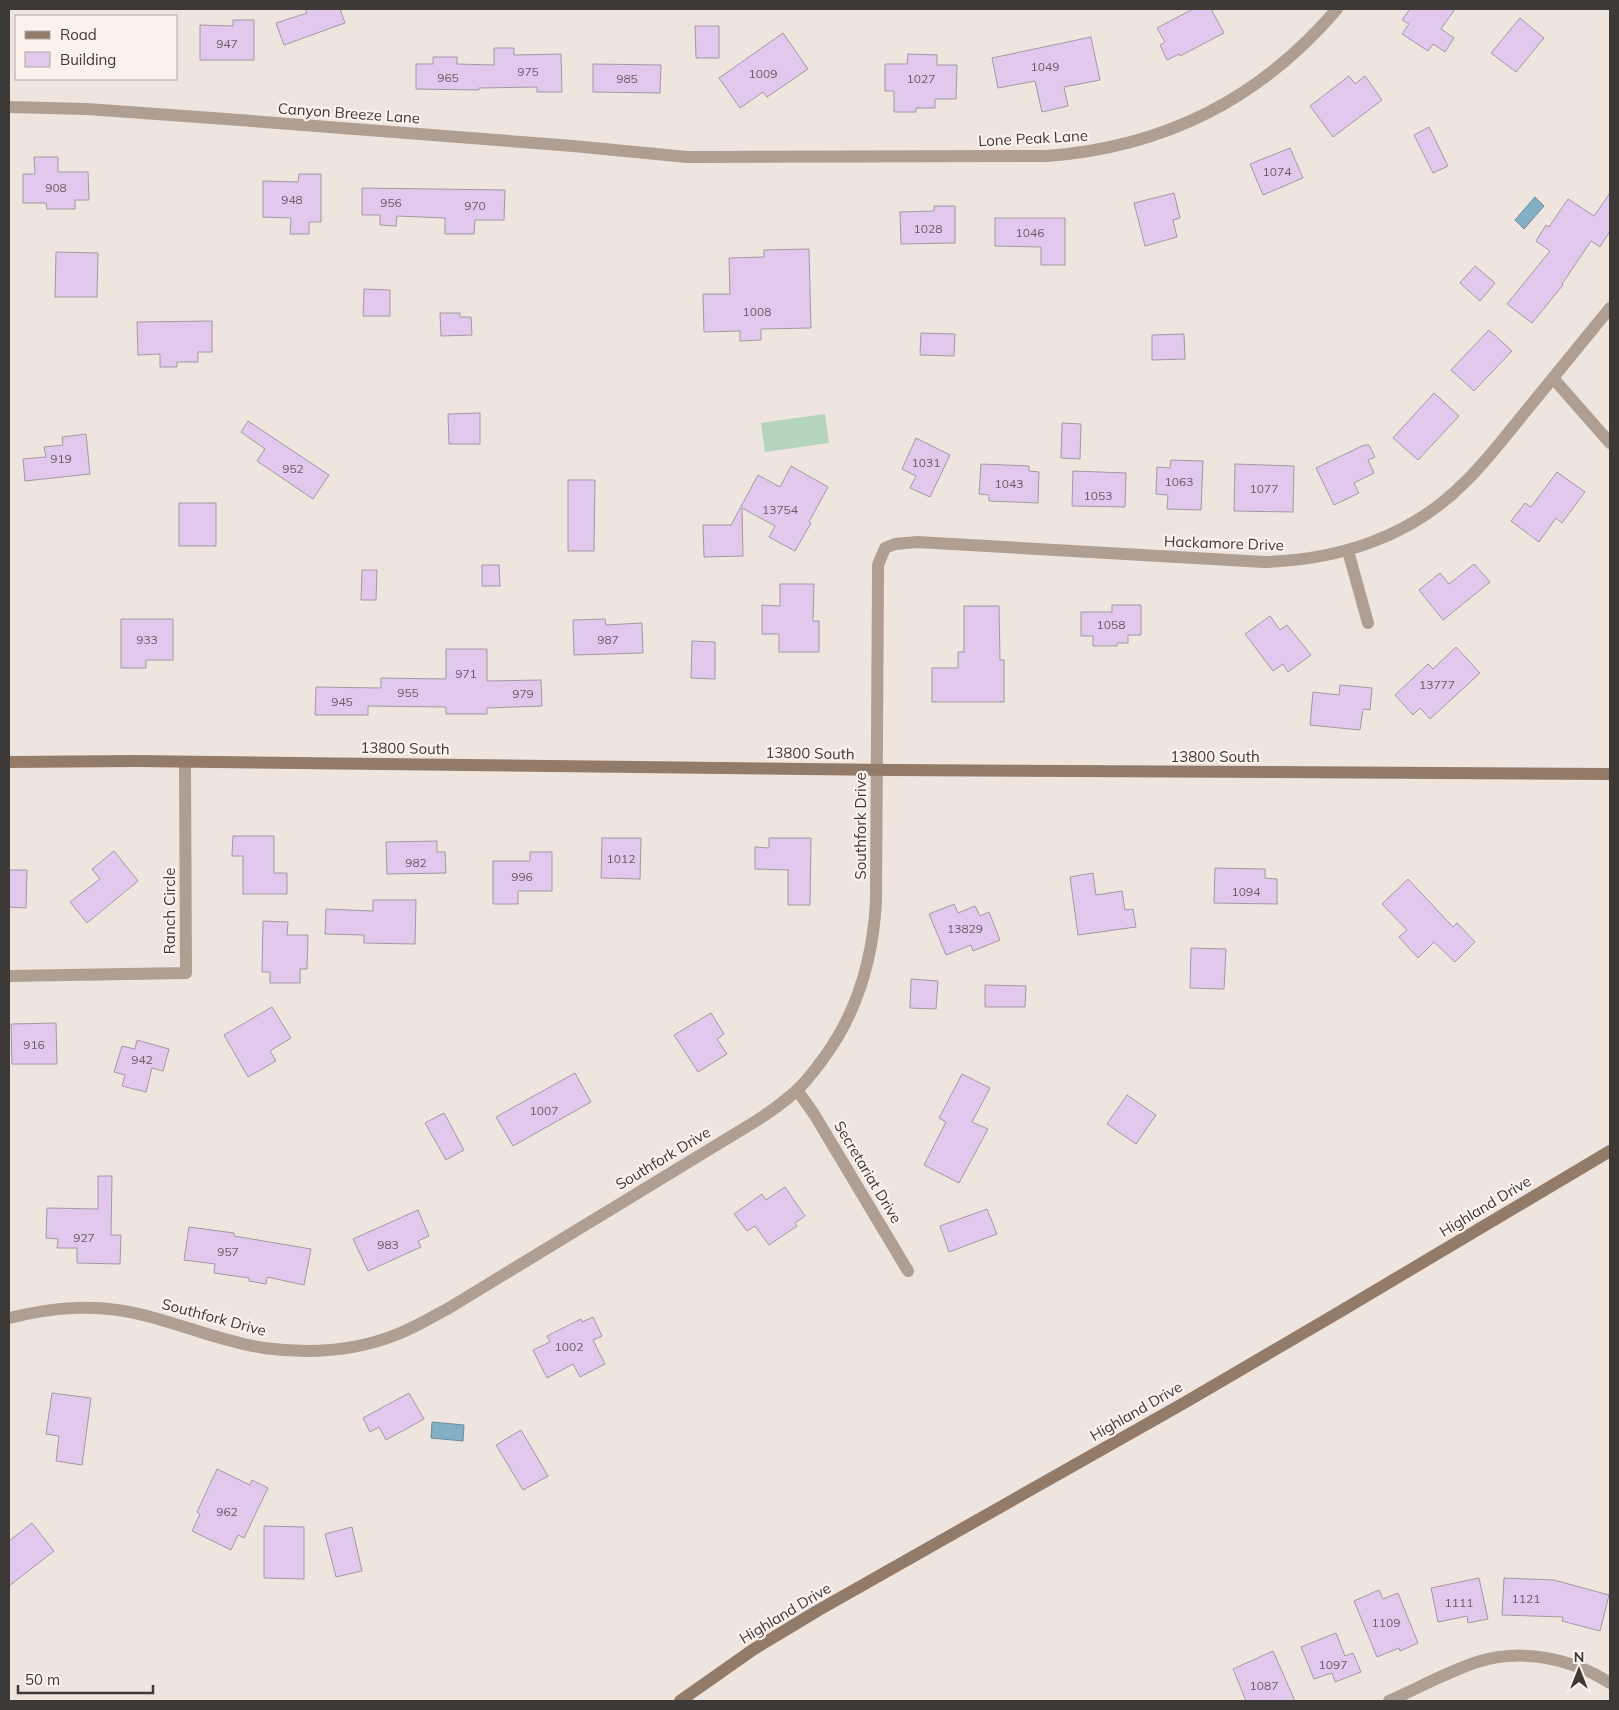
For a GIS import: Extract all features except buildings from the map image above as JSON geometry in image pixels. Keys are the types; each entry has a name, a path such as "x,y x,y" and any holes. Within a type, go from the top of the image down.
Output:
{"main road":[{"name":"13800 South","path":"9,762 1610,774"},
{"name":"Highland Drive","path":"680,1701 754,1649 817,1611 1260,1358 1610,1151"}],"street":[{"name":"Lone Peak Lane","path":"687,158 1047,156 1089,152 1121,145 1195,120 1245,92 1291,56 1337,9"},
{"name":"Canyon Breeze Lane","path":"9,107 67,108 216,118 573,146 687,158"},
{"name":"Hackamore Drive","path":"885,548 895,544 917,542 1264,562 1313,558 1348,551 1376,540 1412,522 1447,498 1463,484 1483,463 1610,308"},
{"path":"1553,378 1610,443"},
{"name":"Southfork Drive","path":"9,1318 55,1308 92,1307 143,1314 263,1348 320,1350 372,1343 398,1334 448,1308 756,1121 797,1090 816,1069 842,1031 852,1011 867,968 872,946 876,901 878,565 885,548"},
{"path":"1348,551 1368,623"},
{"name":"Ranch Circle","path":"9,976 186,974 185,762"},
{"name":"Secretariat Drive","path":"797,1090 814,1114 908,1271"},
{"path":"1389,1701 1415,1696 1458,1670 1479,1662 1525,1655 1574,1664 1610,1682"}],"green space":[{"path":"825,414 829,443 765,452 761,423"}],"water":[{"path":"1535,197 1544,206 1524,229 1515,220"},
{"path":"432,1422 464,1425 463,1441 431,1438"}]}
